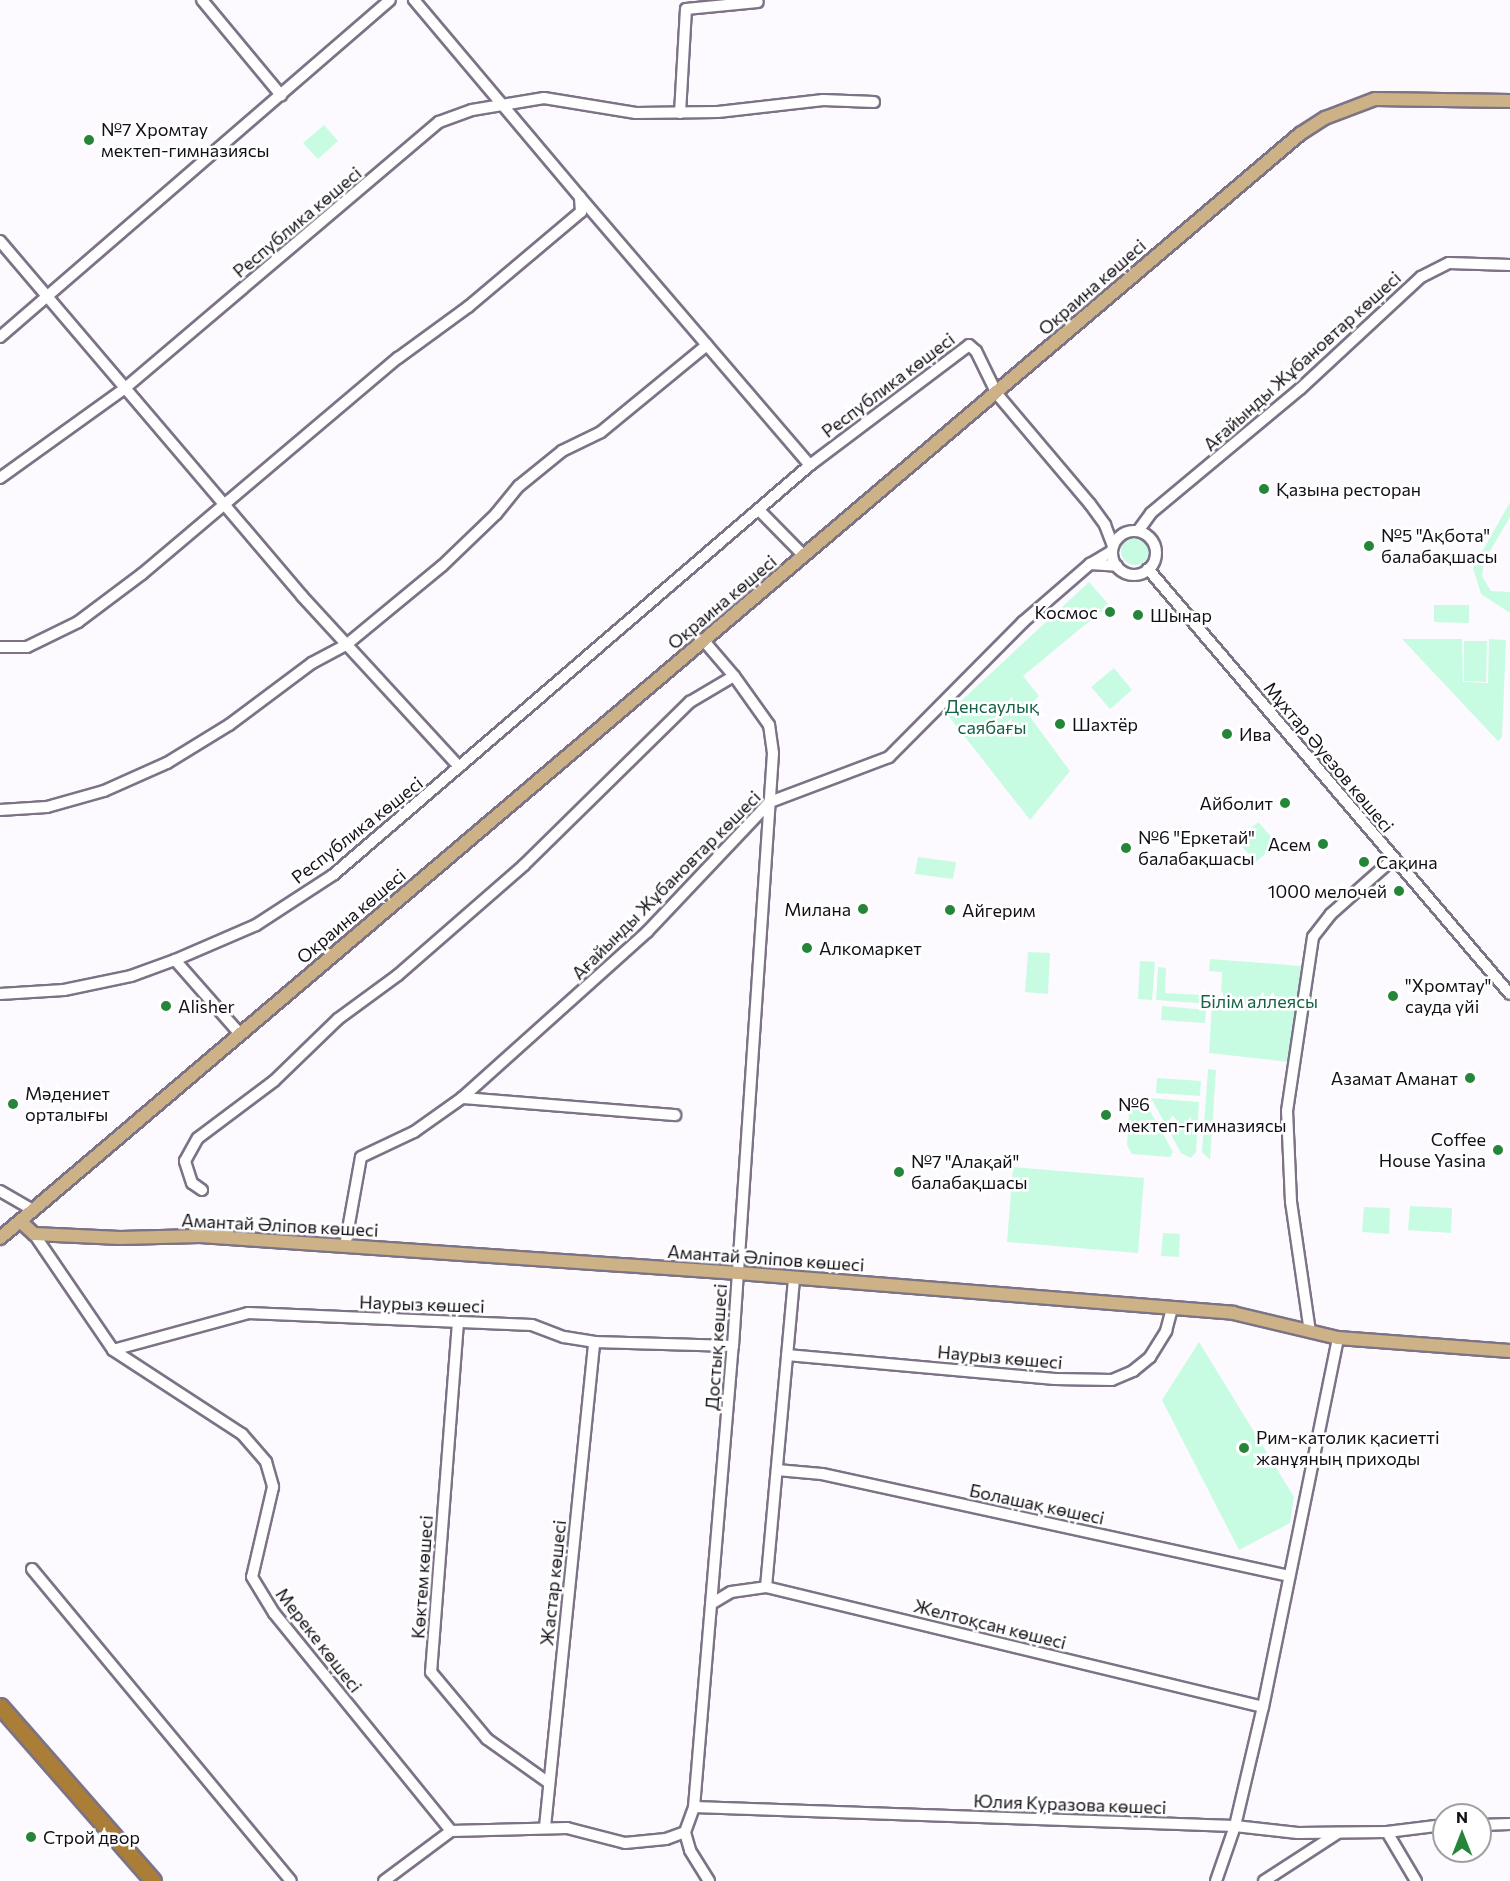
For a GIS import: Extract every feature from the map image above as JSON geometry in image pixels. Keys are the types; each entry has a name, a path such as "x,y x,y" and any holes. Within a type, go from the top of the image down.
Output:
{"highway":[{"path":"0,1706 153,1881"}],"main road":[{"name":"Окраина көшесі","path":"0,1238 997,394 1281,149 1325,118 1375,99 1510,101"},
{"path":"20,1221 34,1233"},
{"name":"Амантай Әліпов көшесі","path":"34,1233 120,1238 200,1236 738,1273 1172,1308 1260,1318 1338,1338 1510,1351"}],"street":[{"path":"202,0 281,95"},
{"path":"0,337 390,0"},
{"path":"414,0 810,465"},
{"path":"680,113 686,9 758,2"},
{"name":"Республика көшесі","path":"0,478 124,389 439,122 503,103 544,98 636,113 718,112 823,100 874,102"},
{"path":"0,647 27,647 78,622 226,507 398,358 572,222 580,212 580,197"},
{"path":"0,241 124,389 346,645 459,767"},
{"name":"Ағайынды Жұбановтар көшесі","path":"1138,531 1151,513 1300,389 1421,277 1449,263 1510,265"},
{"path":"0,810 47,807 104,790 167,763 229,726 312,663 346,645 448,560 519,486 562,451 601,432 707,345"},
{"name":"Республика көшесі","path":"0,994 64,990 131,976 175,960 256,925 333,875 810,465 969,345 997,394"},
{"path":"997,394 1105,525 1122,534 1138,531 1155,546 1156,554 1148,569 1129,574 1117,566 1090,564"},
{"path":"759,510 804,556"},
{"path":"1105,525 1117,566"},
{"path":"1112,549 1122,534"},
{"name":"Ағайынды Жұбановтар көшесі","path":"345,1246 362,1157 414,1132 462,1098 647,932 770,802 889,758 1023,622 1090,564 1112,549"},
{"name":"Мұхтар Әуезов көшесі","path":"1148,569 1510,994"},
{"name":"Достық көшесі","path":"685,1832 694,1807 733,1346 773,740 770,726 735,675 704,641"},
{"path":"202,1190 192,1183 186,1170 188,1154 198,1138 274,1081 338,1019 398,975 524,865 690,702 735,675"},
{"path":"1310,1332 1291,1202 1287,1111 1313,937 1331,914 1394,858"},
{"path":"175,960 240,1034"},
{"path":"462,1098 675,1115"},
{"path":"0,1191 33,1210"},
{"name":"Мереке көшесі","path":"34,1233 112,1350 242,1434 266,1462 273,1487 252,1577 274,1613 451,1832"},
{"path":"766,1587 794,1278"},
{"name":"Наурыз көшесі","path":"787,1355 1055,1379 1112,1380 1133,1371 1150,1357 1166,1331 1172,1308"},
{"name":"Наурыз көшесі","path":"112,1350 248,1313 532,1325 564,1337 594,1342 733,1346"},
{"name":"Көктем көшесі","path":"458,1322 431,1672 487,1739 549,1783"},
{"path":"1216,1881 1235,1826 1263,1707 1338,1338"},
{"name":"Жастар көшесі","path":"545,1827 594,1342"},
{"name":"Болашақ көшесі","path":"777,1470 822,1474 1289,1576"},
{"path":"32,1569 291,1881"},
{"name":"Желтоқсан көшесі","path":"711,1605 731,1592 766,1587 1263,1707"},
{"name":"Юлия Куразова көшесі","path":"694,1807 1235,1826 1252,1830 1338,1833 1387,1832 1432,1826"},
{"path":"1492,1825 1510,1824"},
{"path":"384,1881 451,1832 545,1827 567,1828 625,1843 666,1839 685,1832 690,1850 709,1881"},
{"path":"1387,1832 1416,1881"},
{"path":"1264,1881 1338,1833"}],"green space":[{"path":"324,125 338,141 318,159 303,143"},
{"path":"1510,502 1510,517 1484,561 1482,576 1491,591 1510,592 1510,613 1481,594 1473,568"},
{"path":"1135,537 1145,541 1149,551 1145,561 1135,565 1125,561 1121,551 1125,541"},
{"name":"Денсаулық саябағы","path":"1089,582 1109,605 1023,676 1039,696 1025,710 1070,771 1030,820 947,714"},
{"path":"1434,605 1469,605 1469,623 1434,622"},
{"path":"1402,639 1462,639 1463,682 1488,683 1489,639 1506,640 1502,737 1498,741"},
{"path":"1464,641 1487,641 1486,682 1464,681"},
{"path":"1114,668 1132,690 1110,709 1091,687"},
{"path":"1258,822 1277,843 1256,862 1237,841"},
{"path":"918,857 956,862 953,879 915,874"},
{"path":"1028,952 1050,953 1048,994 1025,992"},
{"name":"Білім аллеясы","path":"1210,959 1301,966 1289,1062 1209,1053 1212,1004 1156,1000 1158,967 1166,968 1165,993 1221,996 1222,972 1209,971"},
{"path":"1140,961 1155,962 1152,1000 1138,999"},
{"path":"1162,1006 1206,1010 1205,1023 1161,1020"},
{"path":"1208,1069 1216,1070 1210,1160 1202,1152"},
{"path":"1157,1078 1201,1081 1200,1096 1156,1093"},
{"path":"1130,1097 1143,1098 1173,1152 1170,1157 1132,1154 1127,1145"},
{"path":"1151,1098 1199,1102 1196,1152 1191,1158 1181,1153"},
{"path":"1013,1167 1144,1178 1138,1253 1007,1242"},
{"path":"1410,1206 1452,1208 1451,1233 1408,1230"},
{"path":"1364,1207 1390,1208 1389,1234 1362,1232"},
{"path":"1163,1233 1180,1234 1179,1257 1161,1256"},
{"path":"1199,1342 1294,1497 1290,1523 1239,1550 1162,1400"}],"place":[{"name":"№7 Хромтау мектеп-гимназиясы","path":"89,140"},
{"name":"Қазына ресторан","path":"1264,489"},
{"name":"№5 \"Ақбота\" балабақшасы","path":"1369,546"},
{"name":"Космос","path":"1110,612"},
{"name":"Шынар","path":"1138,615"},
{"name":"Шахтёр","path":"1060,724"},
{"name":"Ива","path":"1227,734"},
{"name":"Айболит","path":"1285,803"},
{"name":"Асем","path":"1323,844"},
{"name":"№6 \"Еркетай\" балабақшасы","path":"1126,848"},
{"name":"Сақина","path":"1364,862"},
{"name":"1000 мелочей","path":"1399,891"},
{"name":"Милана","path":"863,909"},
{"name":"Айгерим","path":"950,910"},
{"name":"Алкомаркет","path":"807,948"},
{"name":"\"Хромтау\" сауда үйі","path":"1393,996"},
{"name":"Alisher","path":"166,1006"},
{"name":"Азамат Аманат","path":"1470,1078"},
{"name":"Мәдениет орталығы","path":"13,1104"},
{"name":"№6 мектеп-гимназиясы","path":"1106,1115"},
{"name":"Coffee House Yasina","path":"1498,1150"},
{"name":"№7 \"Алақай\" балабақшасы","path":"899,1172"},
{"name":"Рим-католик қасиетті жанұяның приходы","path":"1244,1448"},
{"name":"Строй двор","path":"31,1837"}]}
